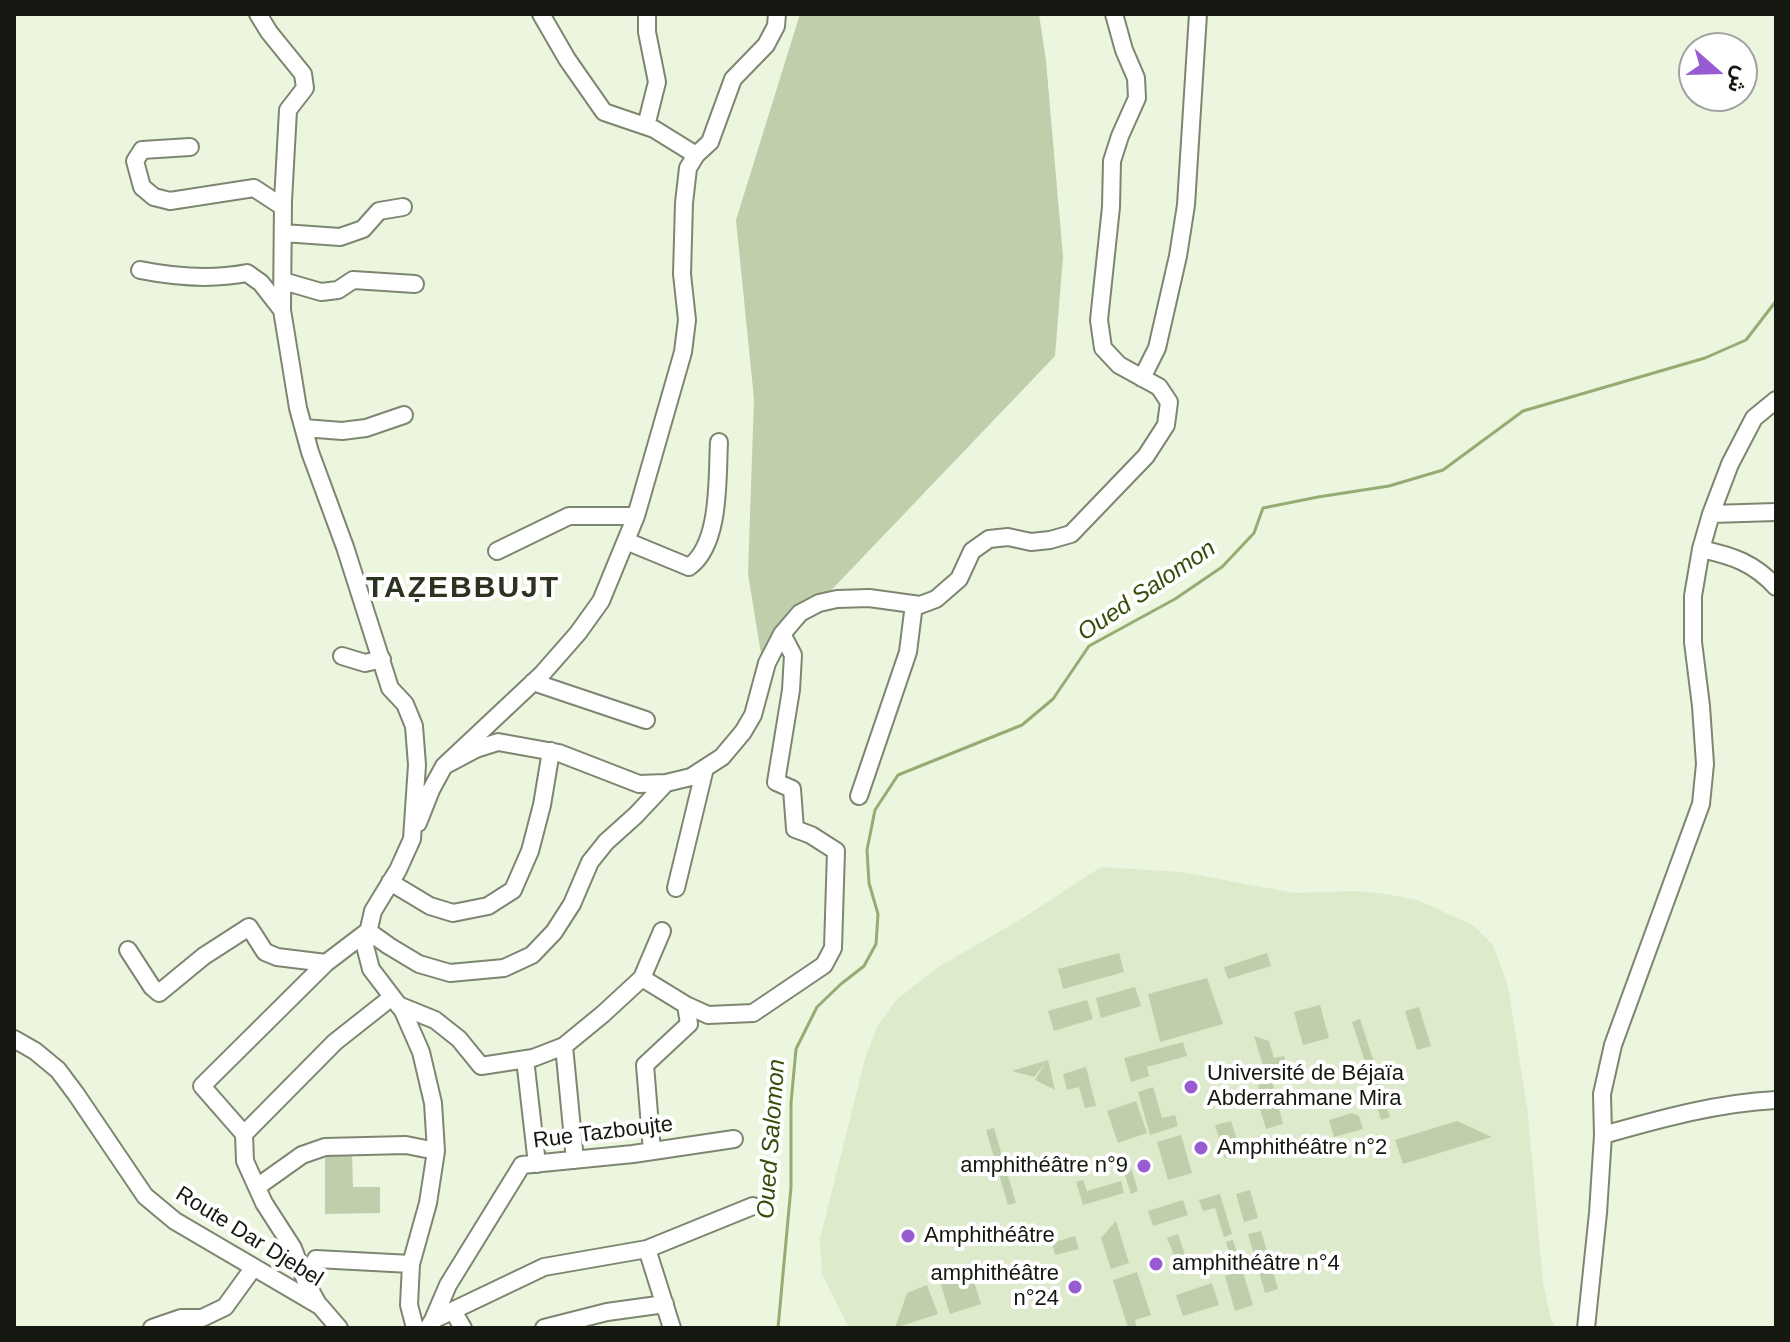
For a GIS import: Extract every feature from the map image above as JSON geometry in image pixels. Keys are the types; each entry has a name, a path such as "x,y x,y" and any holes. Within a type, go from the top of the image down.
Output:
{"street":[{"path":"258,14 303,74 305,88 288,110 282,310 298,408 310,452 345,547 390,688 405,704 414,726 417,765 412,839"},
{"path":"541,14 567,59 604,112 654,129 696,155"},
{"path":"646,126 657,82 647,32 647,14"},
{"path":"415,1328 409,1305 411,1264 428,1203 436,1151 433,1103 421,1052 403,1011 371,969 365,946 373,911 412,839 444,766 533,682 578,633 601,601 636,516 683,352 687,320 682,274 688,168 710,142 733,79 766,45 776,26 777,14"},
{"path":"444,766 476,749 498,742 551,751 639,784 666,783 691,777 722,757 743,732 753,715 767,663 782,634 800,613 819,603 837,599 869,598 920,605 936,599 959,579 972,551 989,539 1008,537 1031,542 1071,534 1146,456 1166,425 1169,402 1159,387 1119,365 1103,348 1099,320 1111,207 1112,161 1137,98 1136,78 1114,14"},
{"path":"1142,378 1157,348 1186,205 1198,14"},
{"path":"190,147 142,150 135,161 142,187 154,197 170,201 254,188 283,207"},
{"path":"283,233 340,237 363,229 379,211 403,207"},
{"path":"140,270 173,276 247,273 261,283 282,310"},
{"path":"283,281 321,292 338,290 353,280 415,284"},
{"path":"1586,1328 1598,1213 1602,1094 1613,1045 1701,804 1705,764 1693,642 1693,596 1701,549 1730,464 1754,418 1776,400"},
{"path":"304,428 342,431 366,428 404,415"},
{"path":"626,541 689,567 699,560 714,522 719,442"},
{"path":"1711,514 1776,512"},
{"path":"497,551 569,516 636,516"},
{"path":"1701,549 1736,557 1763,574 1776,587"},
{"path":"859,796 908,652 914,604"},
{"path":"652,1151 645,1065 689,1024 708,1015 753,1013 824,965 833,948 836,851 795,829 792,789 776,782 791,690 793,655 782,634"},
{"path":"342,656 365,663 382,659"},
{"path":"533,682 646,720"},
{"path":"390,882 430,906 453,913 488,906 513,890 530,851 551,751"},
{"path":"676,888 705,768"},
{"path":"368,931 419,964 450,973 504,968 532,955 554,932 572,904 590,862 666,783"},
{"path":"128,950 159,993 204,956 249,927 265,952 277,957 326,963"},
{"path":"320,1306 306,1282 293,1248 264,1203 245,1161 244,1134 202,1086 326,963 368,931"},
{"path":"395,1001 435,1020 459,1039 481,1066 533,1058 564,1046 642,978 662,931"},
{"path":"642,978 708,1015"},
{"path":"244,1134 335,1042 395,1001"},
{"path":"686,1005 689,1024"},
{"name":"Route Dar Djebel","path":"14,1039 58,1070 145,1196 175,1221 320,1306 339,1328"},
{"path":"564,1046 575,1160"},
{"path":"525,1059 537,1164"},
{"path":"1603,1135 1687,1112 1749,1101 1776,1100"},
{"name":"Rue Tazboujte","path":"430,1324 448,1285 522,1165 734,1139"},
{"path":"257,1187 302,1155 325,1147 406,1145 436,1151"},
{"path":"430,1324 544,1267 647,1249 753,1206"},
{"path":"647,1249 672,1328"},
{"path":"306,1282 316,1259 411,1264"},
{"path":"152,1328 181,1318 202,1318 225,1307 254,1267"},
{"path":"544,1328 607,1312 665,1304"},
{"path":"453,1311 463,1328"}],"shaded area":[{"path":"800,14 1039,14 1063,257 1055,356 819,603 800,613 764,672 748,574 754,399 736,220"},
{"name":"Université de Béjaïa Abderrahmane Mira","path":"1101,867 1181,872 1294,893 1357,891 1387,894 1417,900 1473,925 1493,945 1508,986 1528,1114 1543,1283 1555,1328 849,1328 822,1274 820,1239 865,1059 877,1027 896,1000 940,966 1023,918"},
{"path":"1119,953 1124,972 1063,989 1058,969"},
{"path":"1267,953 1271,966 1228,979 1224,967"},
{"path":"1207,978 1223,1024 1160,1042 1148,994"},
{"path":"1135,987 1141,1006 1101,1018 1096,998"},
{"path":"1087,1000 1093,1019 1054,1031 1048,1011"},
{"path":"1320,1005 1329,1038 1303,1045 1294,1012"},
{"path":"1419,1007 1431,1046 1417,1050 1405,1011"},
{"path":"1360,1019 1374,1062 1366,1065 1352,1022"},
{"path":"1254,1036 1269,1041 1274,1058 1284,1056 1290,1075 1272,1080 1276,1096 1262,1101 1258,1085 1268,1082"},
{"path":"1183,1042 1187,1056 1147,1067 1149,1076 1131,1082 1124,1058"},
{"path":"1048,1060 1055,1090 1035,1080 1046,1062 1034,1077 1012,1071"},
{"path":"1086,1067 1096,1106 1085,1108 1079,1087 1067,1090 1063,1074"},
{"path":"1377,1075 1390,1117 1381,1120 1368,1078"},
{"path":"1153,1087 1162,1118 1175,1115 1178,1126 1150,1135 1138,1092"},
{"path":"1136,1101 1147,1133 1118,1143 1107,1111"},
{"path":"1278,1104 1283,1124 1266,1129 1260,1108"},
{"path":"1352,1113 1359,1116 1363,1129 1334,1137 1329,1120"},
{"path":"1231,1121 1241,1153 1225,1158 1215,1125"},
{"path":"1457,1121 1492,1137 1403,1164 1395,1140"},
{"path":"994,1128 1016,1203 1008,1205 986,1130"},
{"path":"1181,1135 1192,1173 1168,1180 1157,1142"},
{"path":"352,1151 353,1187 380,1187 380,1213 325,1214 325,1152"},
{"path":"1127,1154 1138,1191 1131,1194 1119,1157"},
{"path":"1083,1180 1087,1191 1121,1181 1124,1193 1083,1205 1076,1182"},
{"path":"1250,1190 1258,1218 1244,1222 1236,1194"},
{"path":"1220,1194 1232,1234 1224,1237 1215,1208 1203,1211 1199,1200"},
{"path":"1183,1200 1188,1215 1153,1226 1148,1211"},
{"path":"1116,1221 1129,1263 1111,1269 1101,1238"},
{"path":"1261,1231 1278,1289 1265,1293 1248,1234"},
{"path":"1178,1234 1191,1272 1182,1275 1167,1238"},
{"path":"1075,1236 1079,1249 1055,1255 1052,1243"},
{"path":"1233,1240 1253,1305 1235,1311 1225,1276 1235,1273 1226,1242"},
{"path":"971,1272 981,1304 950,1314 940,1282"},
{"path":"1137,1272 1151,1315 1135,1320 1137,1328 1128,1328 1113,1280"},
{"path":"1212,1283 1219,1305 1183,1316 1176,1295"},
{"path":"927,1285 938,1314 895,1328 907,1293"}],"waterway":[{"name":"Oued Salomon","path":"778,1328 791,1187 791,1103 796,1049 817,1007 864,966 876,944 878,914 869,883 867,850 875,810 898,775 1022,725 1053,699 1089,646 1175,599 1222,567 1254,533 1263,508 1389,486 1443,470 1523,411 1705,358 1746,340 1776,301"}],"place":[{"name":"Université de Béjaïa Abderrahmane Mira","path":"1191,1087"},
{"name":"Amphithéâtre n°2","path":"1201,1148"},
{"name":"amphithéâtre n°9","path":"1144,1166"},
{"name":"Amphithéâtre","path":"908,1236"},
{"name":"amphithéâtre n°4","path":"1156,1264"},
{"name":"amphithéâtre n°24","path":"1075,1287"}],"district":[{"name":"TAẒEBBUJT","path":"463,589"}]}
